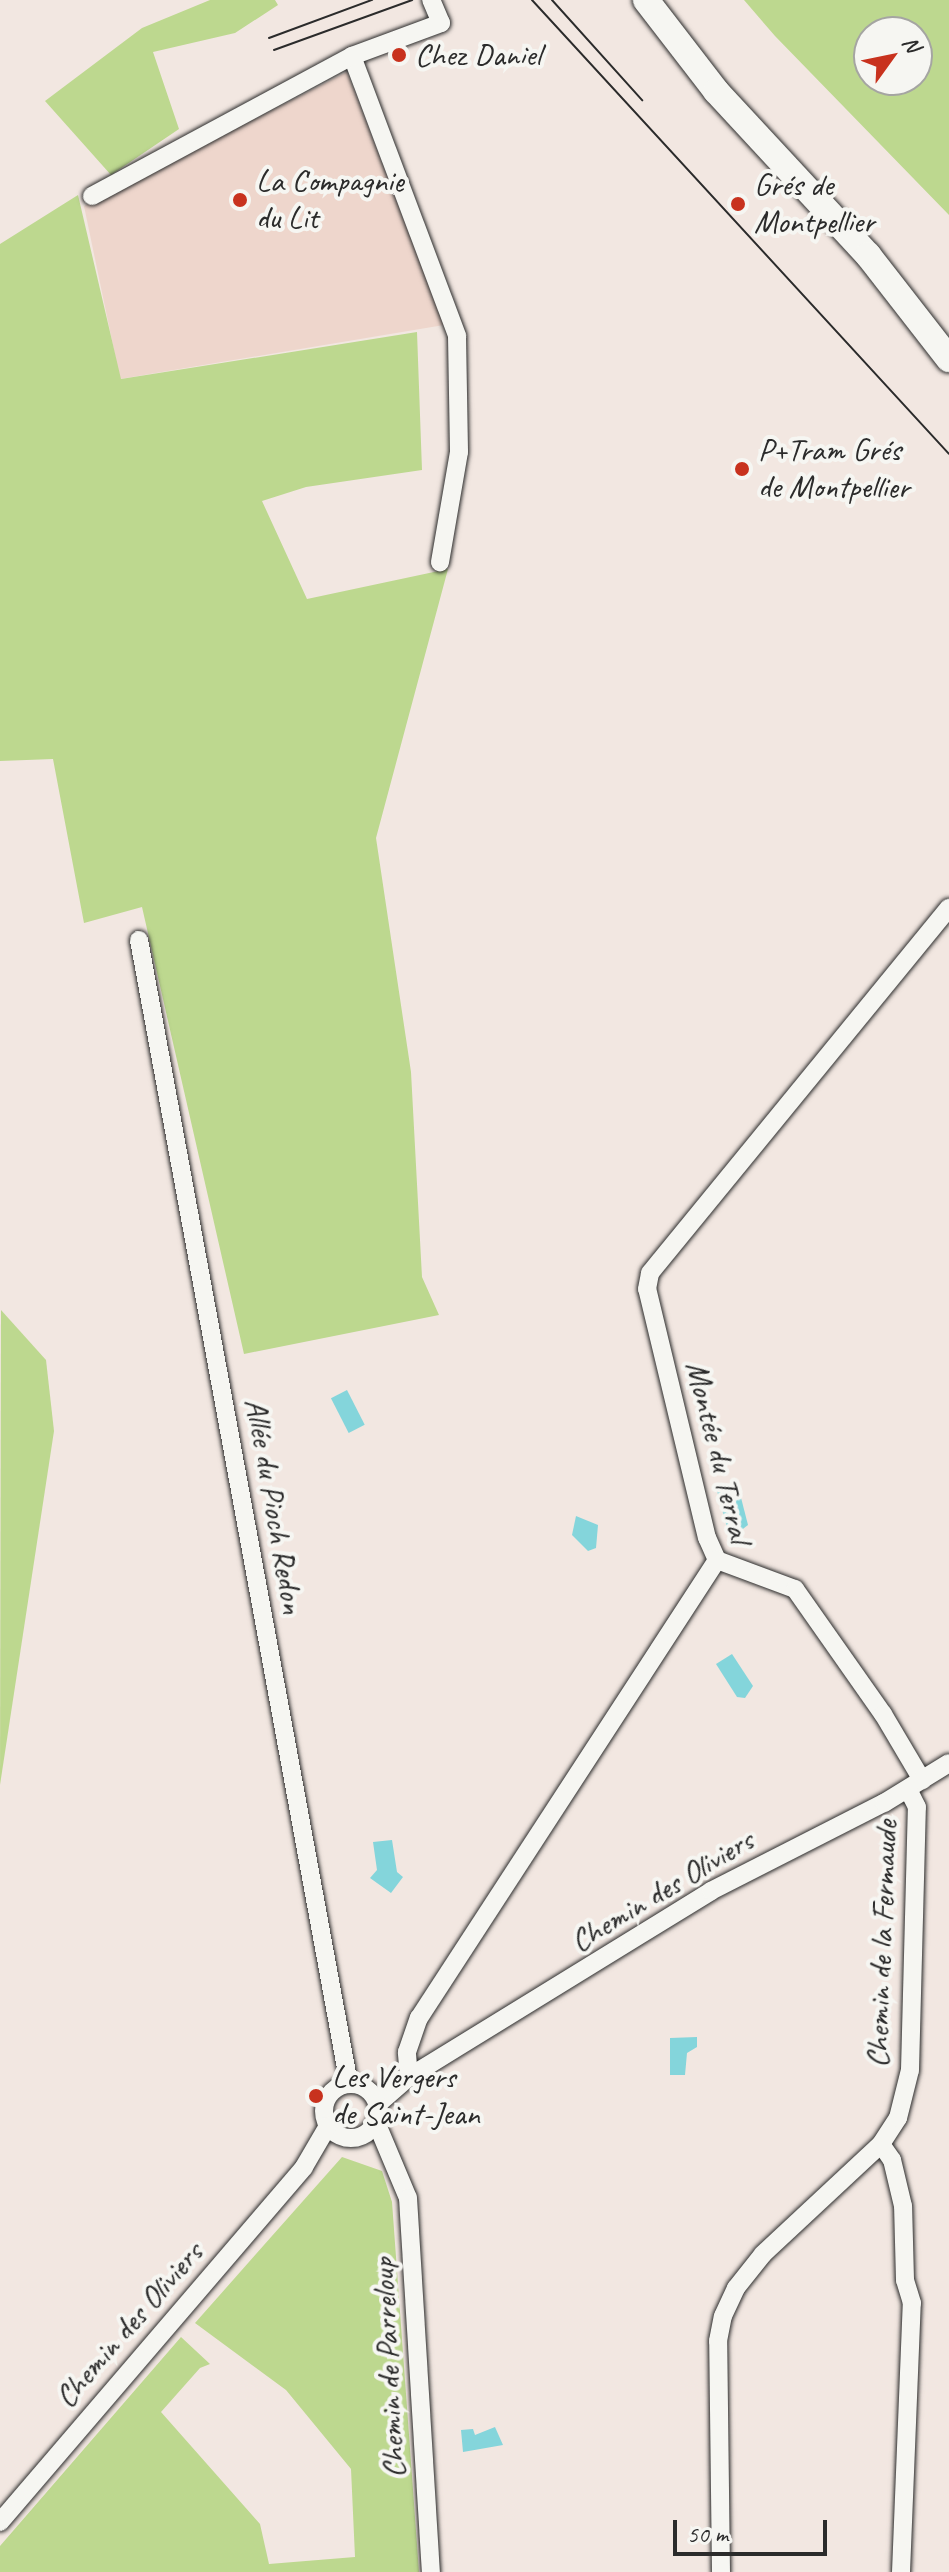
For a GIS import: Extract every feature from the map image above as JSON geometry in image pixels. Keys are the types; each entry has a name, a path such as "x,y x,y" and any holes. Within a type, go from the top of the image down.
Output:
{"main road":[{"path":"646,0 716,91 868,255 949,359"}],"street":[{"path":"92,196 352,56 441,23 431,0"},
{"path":"352,56 457,336 459,452 440,562"},
{"name":"Montée du Terral","path":"409,2077 407,2052 419,2018 717,1560 707,1538 647,1289 650,1273 949,908"},
{"name":"Allée du Pioch Redon","path":"139,940 358,2086"},
{"name":"Chemin de la Fermaude","path":"717,1560 795,1589 883,1714 915,1785 917,1807 910,2070 898,2118 881,2144 763,2254 736,2288 723,2316 718,2341 721,2572"},
{"name":"Chemin des Oliviers","path":"304,2167 350,2138 409,2077 711,1891 915,1785 949,1763"},
{"name":"Chemin des Oliviers","path":"0,2522 304,2167 328,2126 323,2111 328,2096 358,2086 409,2077"},
{"path":"358,2086 377,2113"},
{"name":"Chemin de Parreloup","path":"377,2113 408,2198 431,2572"},
{"path":"328,2126 395,2163"},
{"path":"881,2144 892,2160 903,2206 905,2280 912,2303 901,2572"}],"shaded area":[{"path":"347,72 444,325 120,379 84,206"}],"green space":[{"path":"210,0 275,0 278,5 235,33 153,52 179,129 111,175 45,101 142,28"},
{"path":"744,0 949,0 949,215 775,36"},
{"path":"78,195 121,379 417,332 422,470 306,487 262,501 307,599 448,569 376,838 411,1072 422,1277 439,1315 244,1354 142,907 84,923 53,759 0,761 0,244"},
{"path":"1,1310 46,1360 54,1431 0,1785"},
{"path":"342,2157 382,2171 392,2202 419,2572 0,2572 0,2546 181,2337 210,2364 200,2368 161,2412 260,2524 269,2564 355,2557 351,2469 286,2390 195,2323"}],"water":[{"path":"347,1390 365,1425 349,1433 331,1398"},
{"path":"738,1486 748,1525 735,1535 728,1531 717,1491"},
{"path":"576,1516 598,1525 596,1548 588,1551 572,1535"},
{"path":"732,1654 753,1686 745,1698 737,1697 716,1664"},
{"path":"392,1840 397,1872 403,1877 391,1893 370,1878 377,1870 373,1842"},
{"path":"697,2037 697,2047 687,2053 685,2075 670,2075 670,2038"},
{"path":"495,2427 503,2445 463,2452 461,2430 473,2429 475,2435"}],"tram line":[{"path":"269,38 372,0"},
{"path":"274,50 412,0"},
{"path":"532,0 949,454"},
{"path":"552,0 642,100"}],"place":[{"name":"Chez Daniel","path":"399,55"},
{"name":"La Compagnie du Lit","path":"240,200"},
{"name":"Grés de Montpellier","path":"738,204"},
{"name":"P+Tram Grés de Montpellier","path":"742,469"},
{"name":"Les Vergers de Saint-Jean","path":"316,2096"}]}
